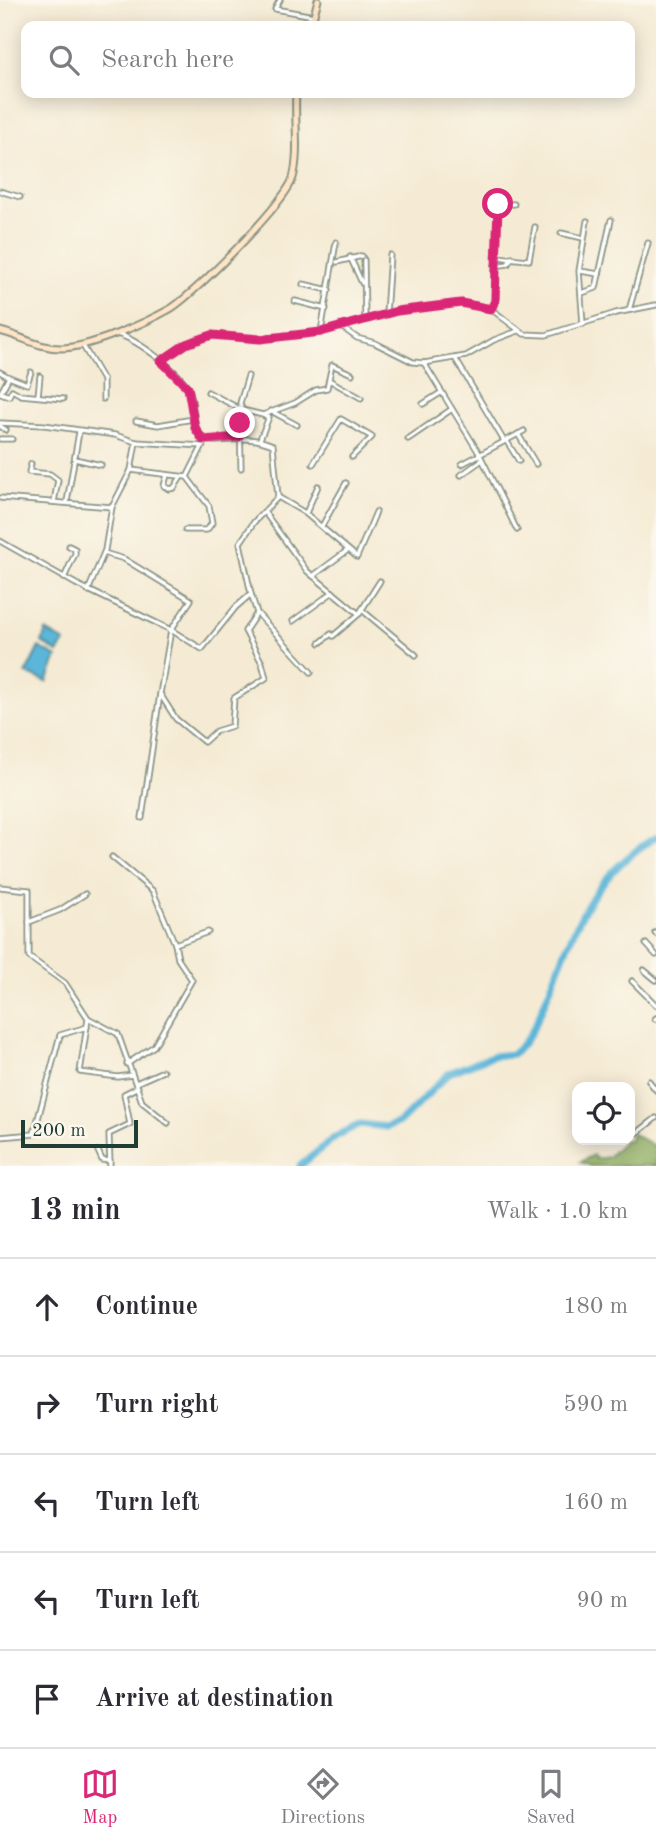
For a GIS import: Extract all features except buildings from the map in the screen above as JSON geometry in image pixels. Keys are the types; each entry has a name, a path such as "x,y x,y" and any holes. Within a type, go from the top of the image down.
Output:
{"main road":[{"path":"312,21 318,0"},
{"path":"1,333 37,345 62,348 114,333 180,302 246,239 289,186 295,164 296,98"}],"street":[{"path":"280,0 275,9 314,16"},
{"path":"0,191 20,197"},
{"path":"491,309 495,301 498,204 514,204"},
{"path":"581,293 596,288 611,220"},
{"path":"583,324 579,271 587,221"},
{"path":"496,257 528,260 535,226"},
{"path":"561,233 583,238"},
{"path":"321,332 336,242"},
{"path":"629,310 648,243"},
{"path":"386,314 390,255"},
{"path":"337,262 350,257 363,258 365,320"},
{"path":"350,257 363,285"},
{"path":"495,266 508,264 512,257"},
{"path":"579,271 599,274"},
{"path":"303,284 329,290"},
{"path":"295,301 326,309"},
{"path":"161,361 186,344 212,335 260,339 321,332 386,314 461,303 491,309 518,331 546,335 629,310 656,305"},
{"path":"340,326 357,338 375,343 413,362 424,363 455,358 518,331"},
{"path":"114,333 124,336 161,361 188,388 193,419 199,435 205,441"},
{"path":"82,344 103,380 103,399"},
{"path":"455,358 519,461"},
{"path":"424,363 479,453 517,530"},
{"path":"263,415 327,388 332,365 352,374"},
{"path":"0,372 27,384 32,372"},
{"path":"38,396 40,376"},
{"path":"241,468 240,403 248,376"},
{"path":"9,377 0,394 9,396 12,390 21,395 63,399"},
{"path":"329,380 361,397"},
{"path":"208,392 242,410 268,418"},
{"path":"424,404 442,392"},
{"path":"408,439 452,409"},
{"path":"260,439 271,411"},
{"path":"271,411 297,425"},
{"path":"136,421 158,425 193,419"},
{"path":"313,464 341,419 372,437 352,457"},
{"path":"0,425 44,425 115,435 136,442 203,446"},
{"path":"0,425 6,430"},
{"path":"462,464 523,431"},
{"path":"67,502 79,432"},
{"path":"518,434 536,464"},
{"path":"205,441 239,437 260,439 273,445 278,497 254,522 240,543 257,612 311,673"},
{"path":"0,439 12,439"},
{"path":"167,474 164,486 174,488 184,477 205,441"},
{"path":"88,591 104,553 112,508 131,470 136,442"},
{"path":"75,459 101,465"},
{"path":"461,475 482,460"},
{"path":"30,464 29,472 50,474 58,480 54,502"},
{"path":"131,470 184,477 209,506 212,523 207,530 185,530"},
{"path":"322,526 346,484"},
{"path":"306,513 318,486"},
{"path":"278,497 306,513 357,557 376,512"},
{"path":"0,498 112,508"},
{"path":"265,513 313,576 416,655"},
{"path":"0,541 88,591 171,630 204,649 236,607 251,594"},
{"path":"64,578 75,554 75,549 69,546"},
{"path":"313,576 348,550"},
{"path":"104,553 124,559 190,597 189,605 171,630 142,818"},
{"path":"320,643 361,612 380,581"},
{"path":"293,621 333,592"},
{"path":"160,694 176,719 204,742 216,731 232,726 234,698 261,683 266,676 245,631 257,612"},
{"path":"112,857 153,891 178,958 192,980 154,1046 127,1064"},
{"path":"0,887 29,890 29,957 65,983 88,1018 117,1034 142,1102 149,1111 168,1123"},
{"path":"29,922 60,910 85,894"},
{"path":"175,944 198,933 208,932"},
{"path":"646,944 656,955"},
{"path":"644,970 656,980"},
{"path":"632,981 656,1004"},
{"path":"88,1018 79,1072 118,1077 132,1075"},
{"path":"0,1137 34,1134 60,1035 87,1027"},
{"path":"98,1151 102,1160 110,1164 109,1134 130,1124 124,1094 163,1071"},
{"path":"649,1081 656,1090"},
{"path":"636,1133 656,1118"}],"green space":[{"path":"635,1135 656,1147 656,1166 591,1166 580,1162 593,1155 596,1159 608,1157 620,1145 635,1145"}],"water":[{"path":"46,631 65,642 58,653 42,642"},
{"path":"39,647 57,657 47,682 26,673"}],"waterway":[{"path":"300,1166 335,1137 360,1124 386,1127 400,1122 449,1073 492,1056 513,1054 534,1026 587,905 615,869 656,837"}],"route":[{"path":"240,423 239,437 203,440 195,428 188,388 161,361 186,344 212,335 260,339 281,334 321,332 397,311 461,303 477,304 491,309 495,301 498,204"}]}
